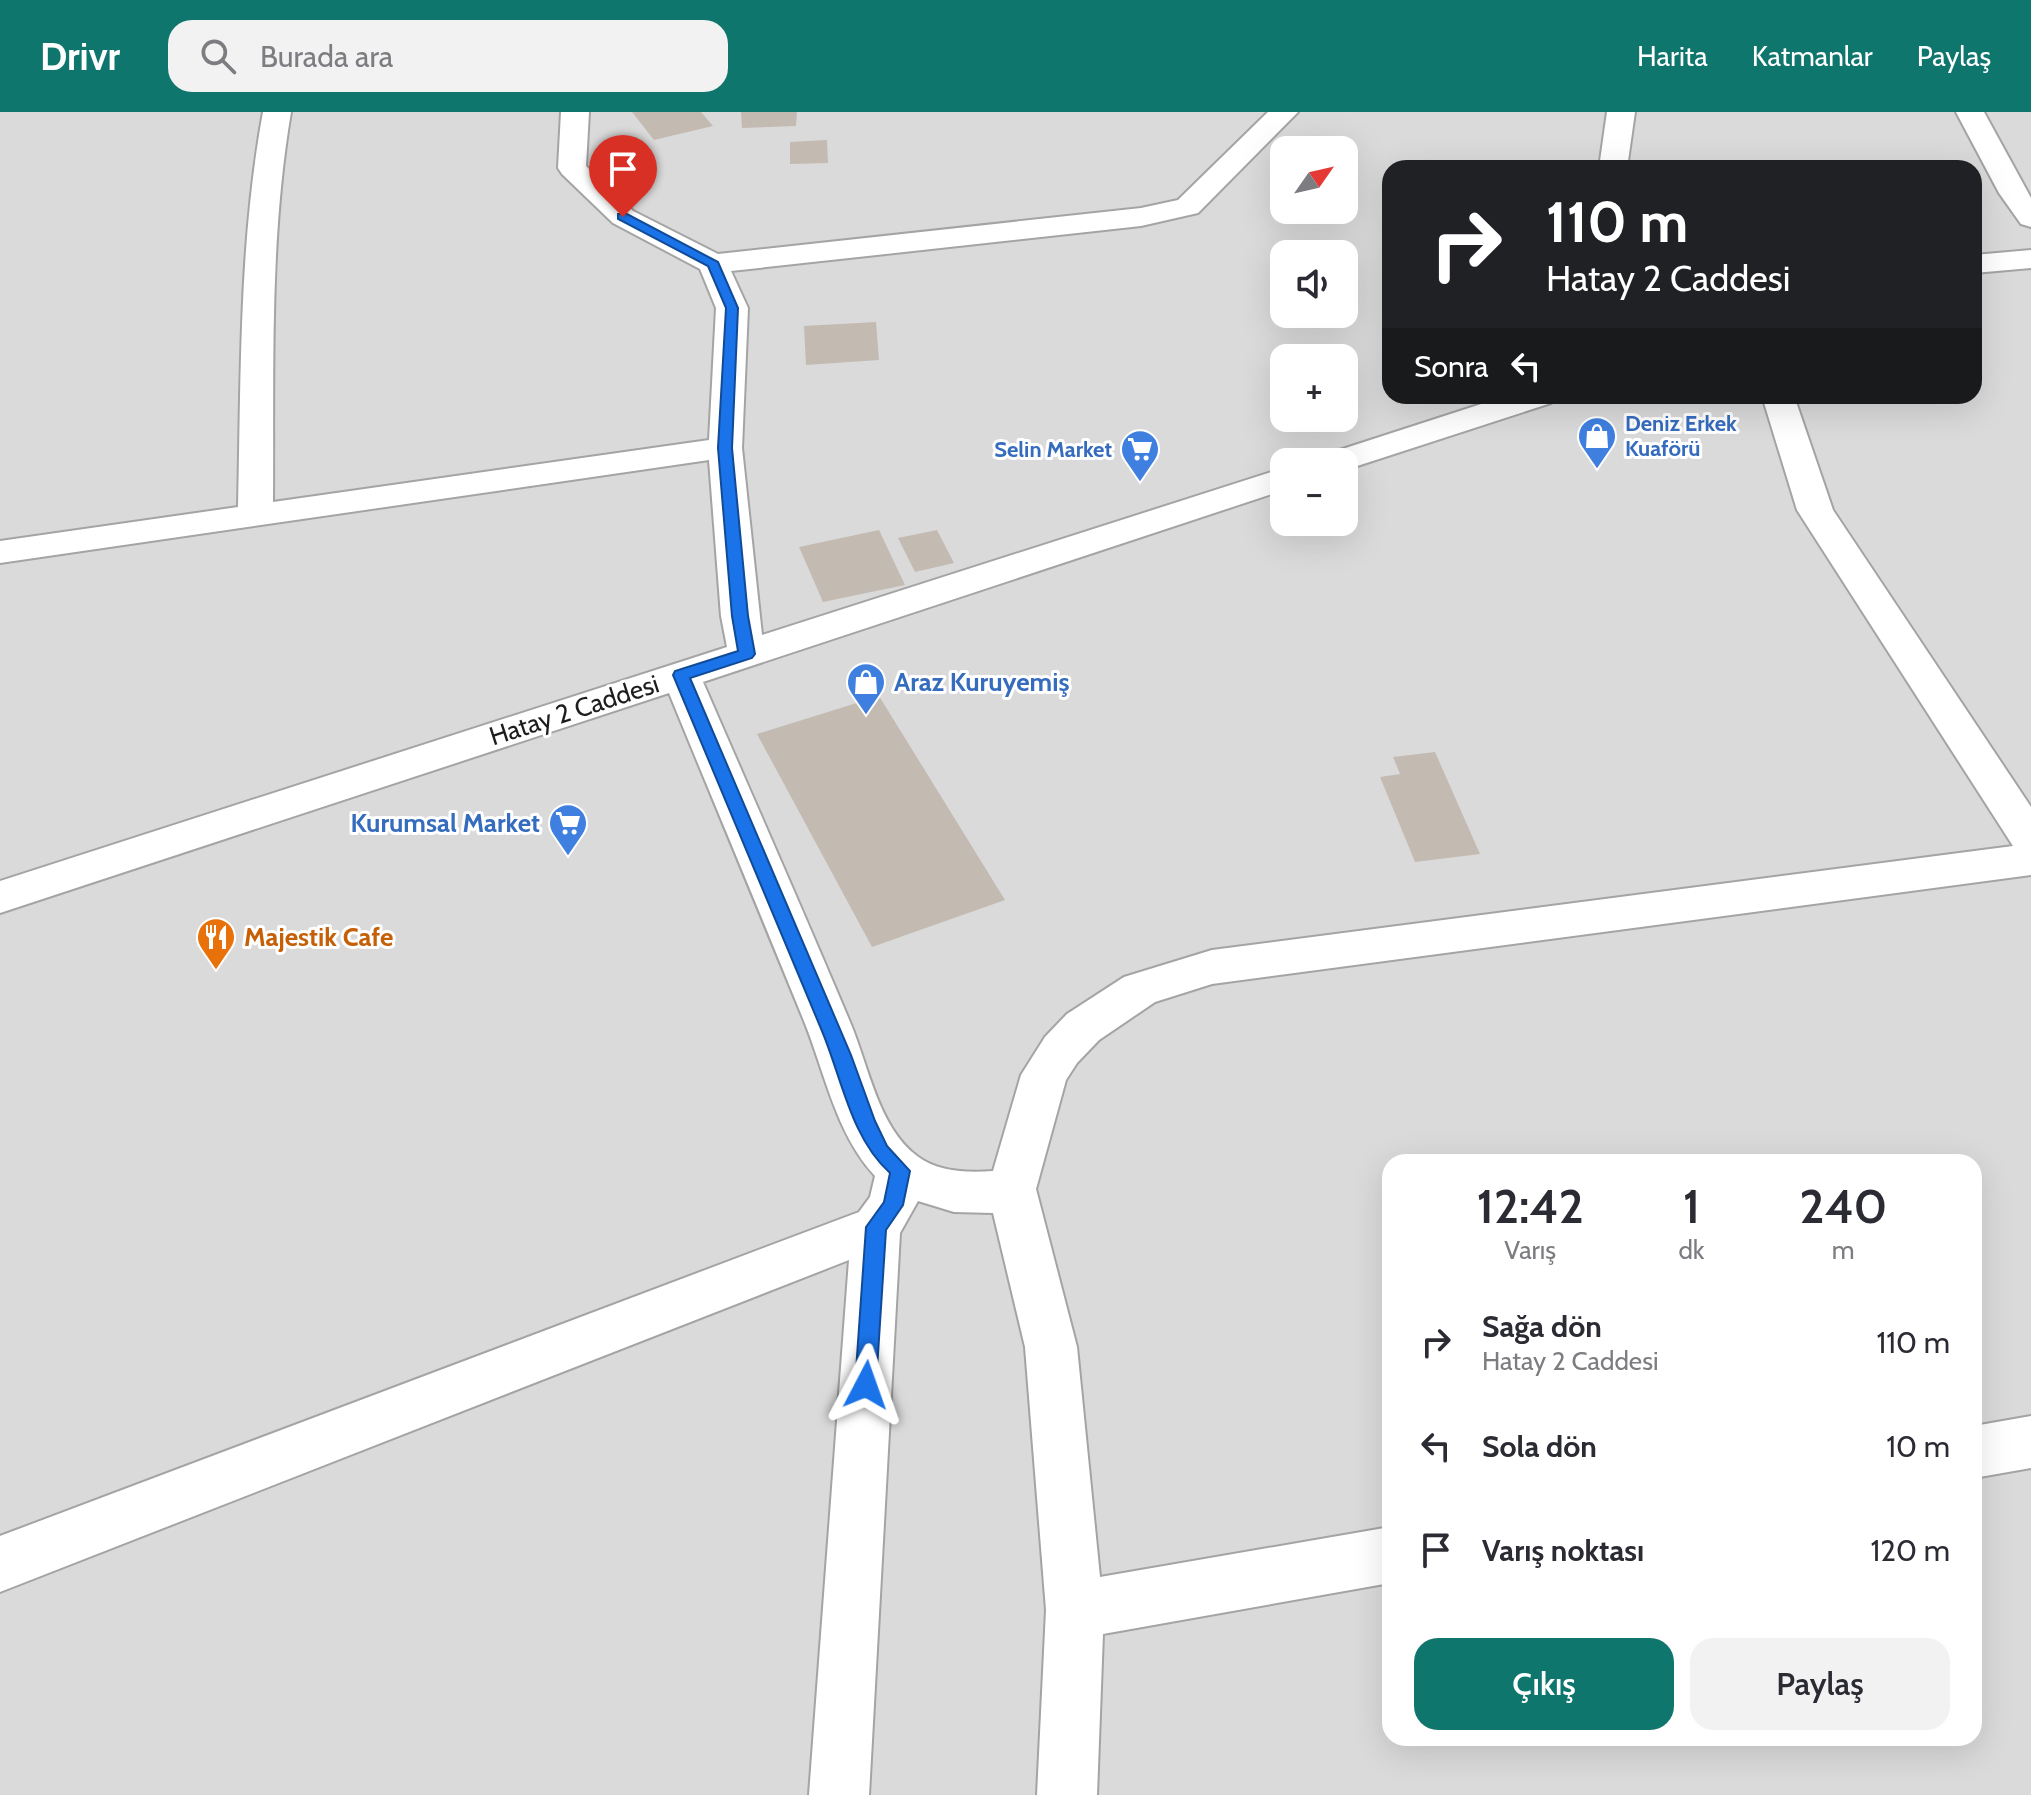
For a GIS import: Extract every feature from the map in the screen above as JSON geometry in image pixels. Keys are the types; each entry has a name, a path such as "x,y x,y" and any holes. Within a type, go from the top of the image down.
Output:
{"street":[{"path":"255,515 260,243 265,181 277,112"},
{"path":"575,112 572,168 623,217 713,264 1141,217 1188,207 1284,112"},
{"path":"1614,160 1621,112"},
{"path":"1970,112 2013,193 2031,218"},
{"path":"1982,263 2031,259"},
{"path":"713,264 732,308 725,448 740,616 747,654"},
{"path":"1358,455 1514,404"},
{"path":"1781,404 1815,510 2031,840"},
{"path":"0,552 725,448"},
{"name":"Hatay 2 Caddesi","path":"0,897 1270,484"},
{"path":"681,675 880,1152 900,1171 932,1187 960,1194 1012,1189"},
{"path":"1067,1795 1075,1610 1051,1347 1012,1189 1044,1075 1061,1050 1083,1027 1108,1007 1140,989 1174,976 1212,967 2031,859"},
{"path":"0,1564 876,1227 893,1205 900,1171"},
{"path":"839,1795 876,1227"},
{"path":"1982,1451 2031,1442"},
{"path":"1075,1610 1382,1556"}],"shaded area":[{"path":"0,112 2031,112 2031,1795 0,1795"}],"building":[{"path":"632,112 701,112 713,126 654,140"},
{"path":"741,112 797,112 796,126 742,128"},
{"path":"827,140 828,163 790,164 790,142"},
{"path":"876,322 879,360 806,365 804,326"},
{"path":"879,530 905,585 823,602 799,547"},
{"path":"937,530 954,563 915,572 898,538"},
{"path":"879,696 1005,900 872,947 757,734"},
{"path":"1435,752 1480,854 1415,862 1380,777 1400,774 1393,757"}],"place":[{"name":"Deniz Erkek Kuaförü","path":"1597,470"},
{"name":"Selin Market","path":"1140,483"},
{"name":"Araz Kuruyemiş","path":"866,716"},
{"name":"Kurumsal Market","path":"568,857"},
{"name":"Majestik Cafe","path":"216,971"}],"route":[{"path":"623,217 713,264 732,308 725,448 740,616 747,654 681,675 841,1055 865,1122 880,1152 900,1171 893,1205 876,1227 866,1385"}]}
